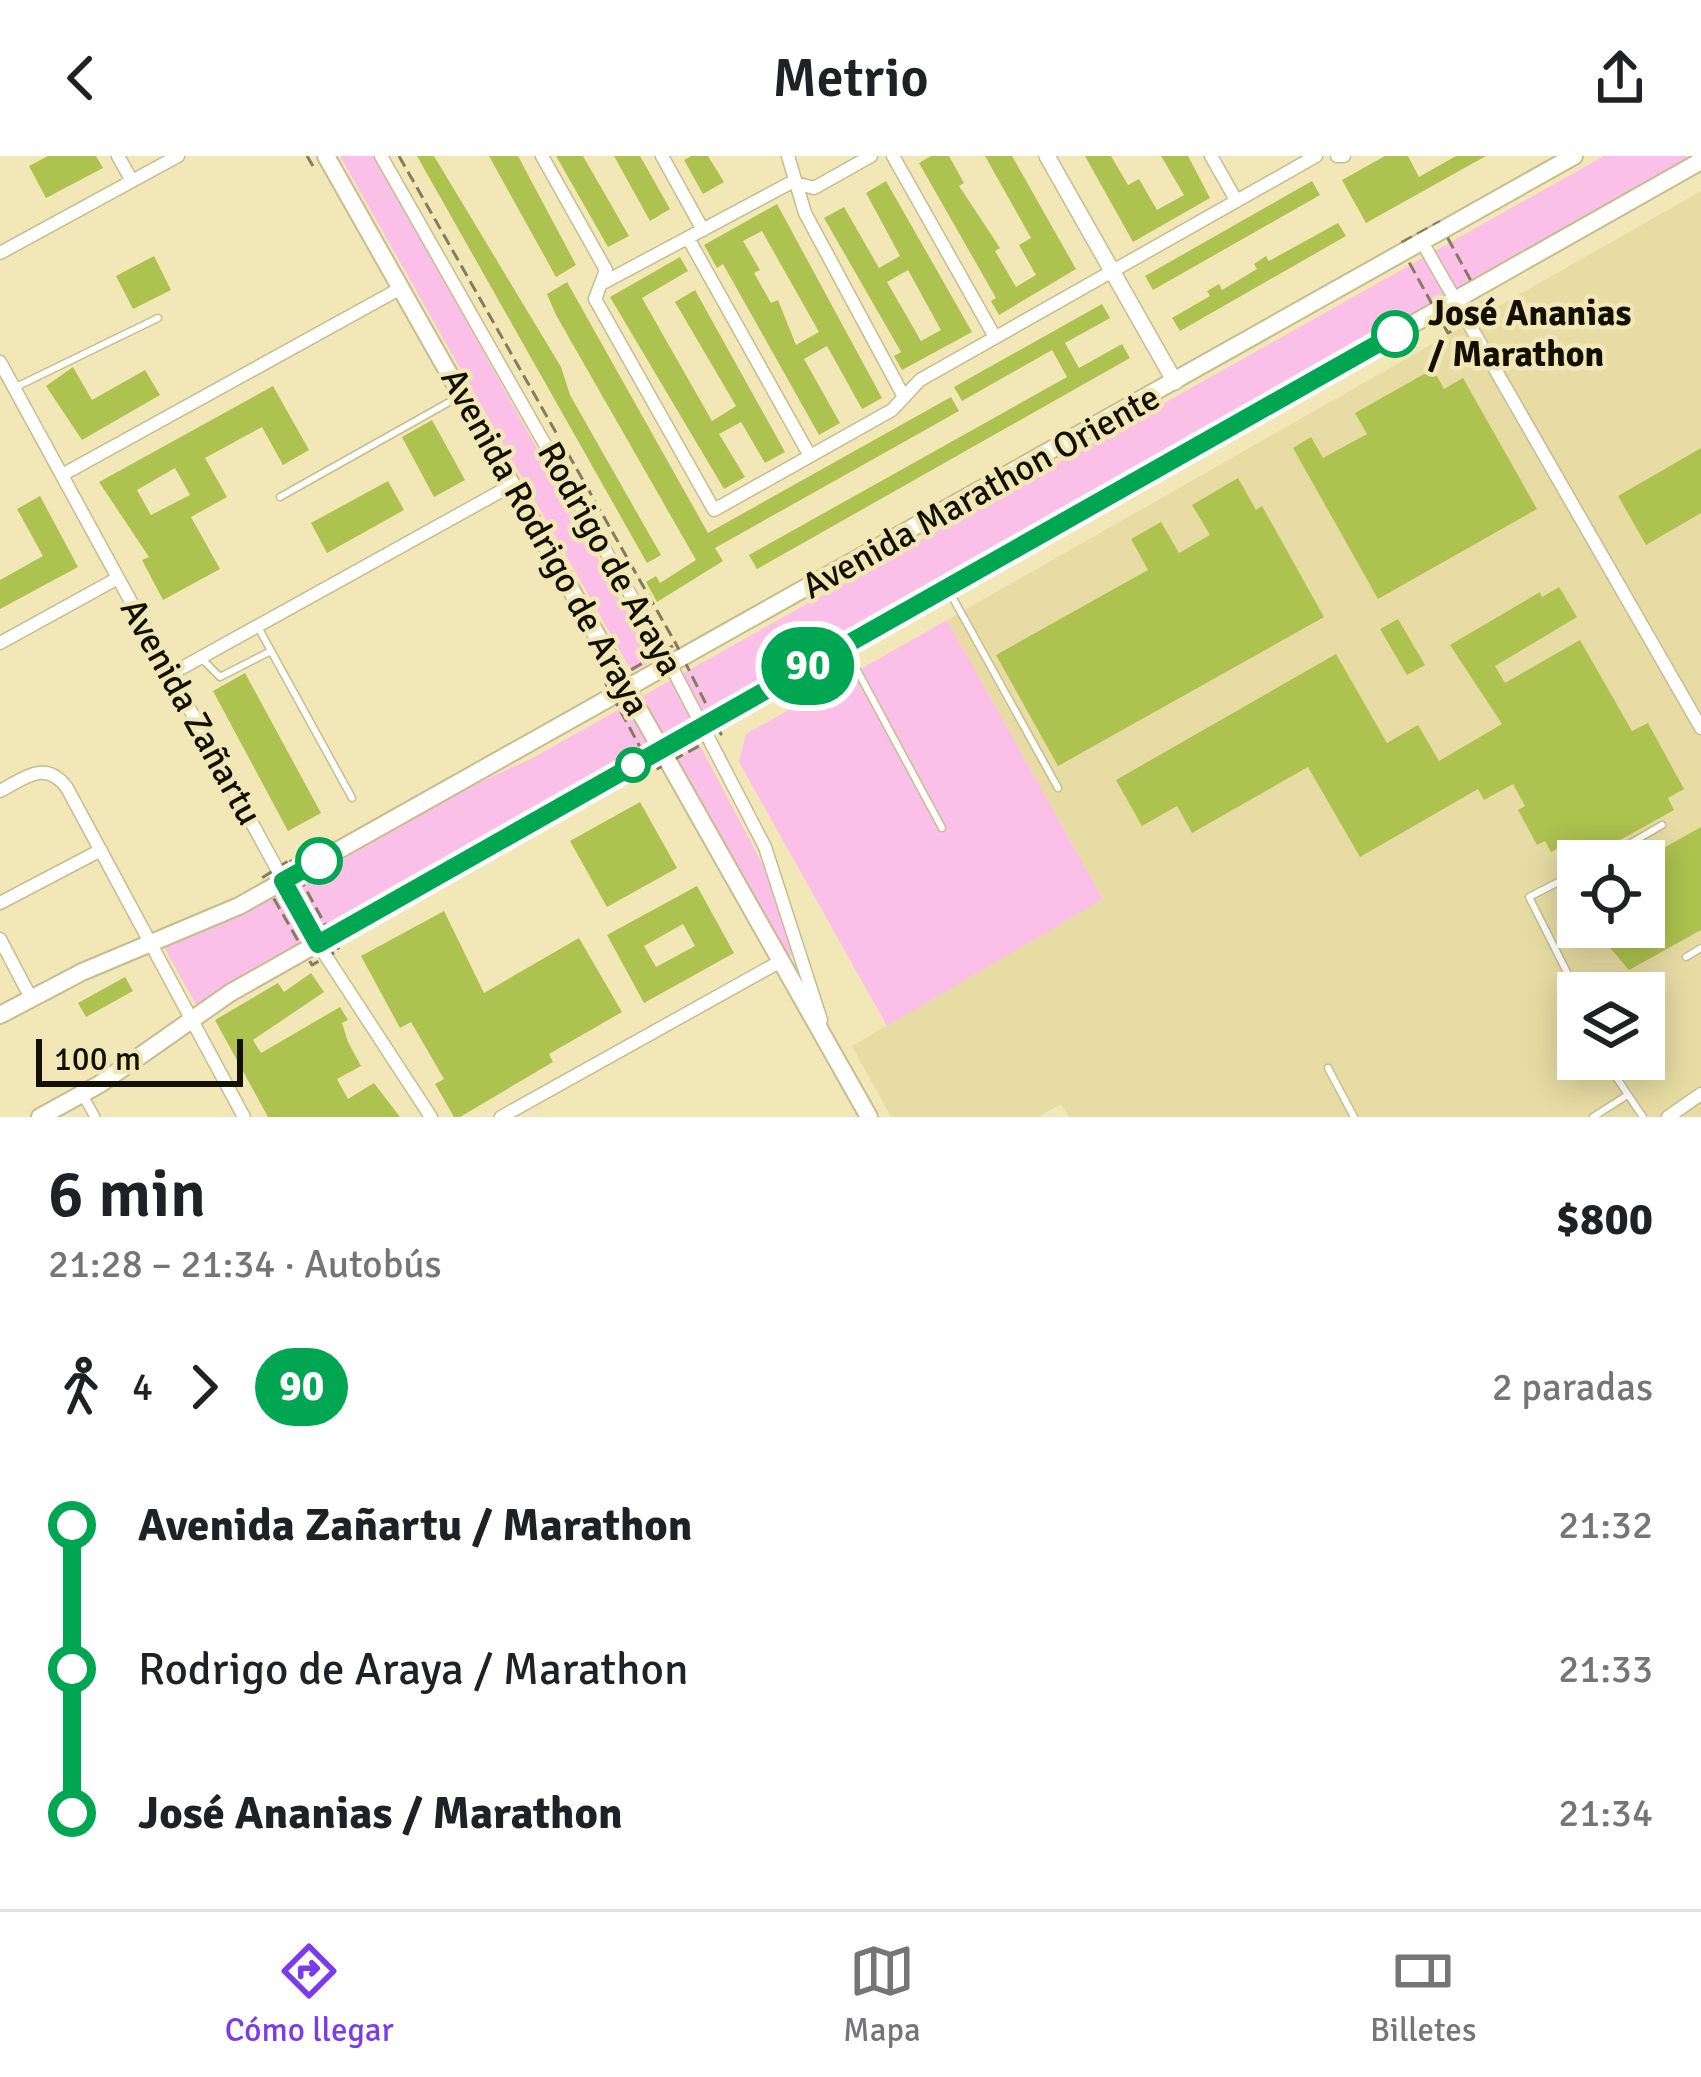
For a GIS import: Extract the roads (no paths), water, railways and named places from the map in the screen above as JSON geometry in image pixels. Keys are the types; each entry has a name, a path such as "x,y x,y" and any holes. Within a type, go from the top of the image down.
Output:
{"main road":[{"name":"Avenida Rodrigo de Araya","path":"326,156 659,756 869,1117"},
{"name":"Avenida Marathon Oriente","path":"0,1015 283,881 674,655 1175,382 1574,156"},
{"name":"Avenida Marathon Oriente","path":"40,1117 318,944 709,728 844,646 1701,161"}],"street":[{"path":"118,156 132,181"},
{"path":"0,253 178,156"},
{"name":"Rodrigo de Araya","path":"381,156 674,655 772,865 828,1044"},
{"path":"542,156 606,271 595,298 714,510 892,410 920,380 1316,156"},
{"path":"662,156 704,230"},
{"path":"788,156 805,213 904,398"},
{"path":"603,283 792,182 814,188 871,156"},
{"path":"893,156 995,337"},
{"path":"1047,156 1175,382"},
{"path":"1211,156 1236,200"},
{"path":"688,238 810,456"},
{"path":"1422,242 1701,728"},
{"path":"62,476 401,288"},
{"name":"Avenida Zañartu","path":"0,362 318,944 431,1117"},
{"path":"171,674 512,485"},
{"path":"0,643 118,578"},
{"path":"0,791 37,771 52,773 68,788 244,1117"},
{"path":"0,904 101,850"},
{"path":"0,939 32,998"},
{"path":"501,1117 782,961"},
{"path":"82,1094 95,1117"},
{"path":"1668,1117 1701,1094"}],"lane":[{"path":"14,388 158,318"},
{"path":"280,497 462,395"},
{"path":"947,588 1058,788"},
{"path":"257,626 352,798"},
{"path":"844,646 942,827"},
{"path":"201,657 209,672 220,677 271,651"},
{"path":"1636,840 1662,825"},
{"path":"1557,883 1529,897 1567,972"},
{"path":"1687,957 1701,948"},
{"path":"1328,1068 1354,1117"},
{"path":"1616,1080 1643,1117"},
{"path":"1593,1117 1626,1096"}],"place":[{"name":"José Ananias / Marathon","path":"1395,334"}]}
